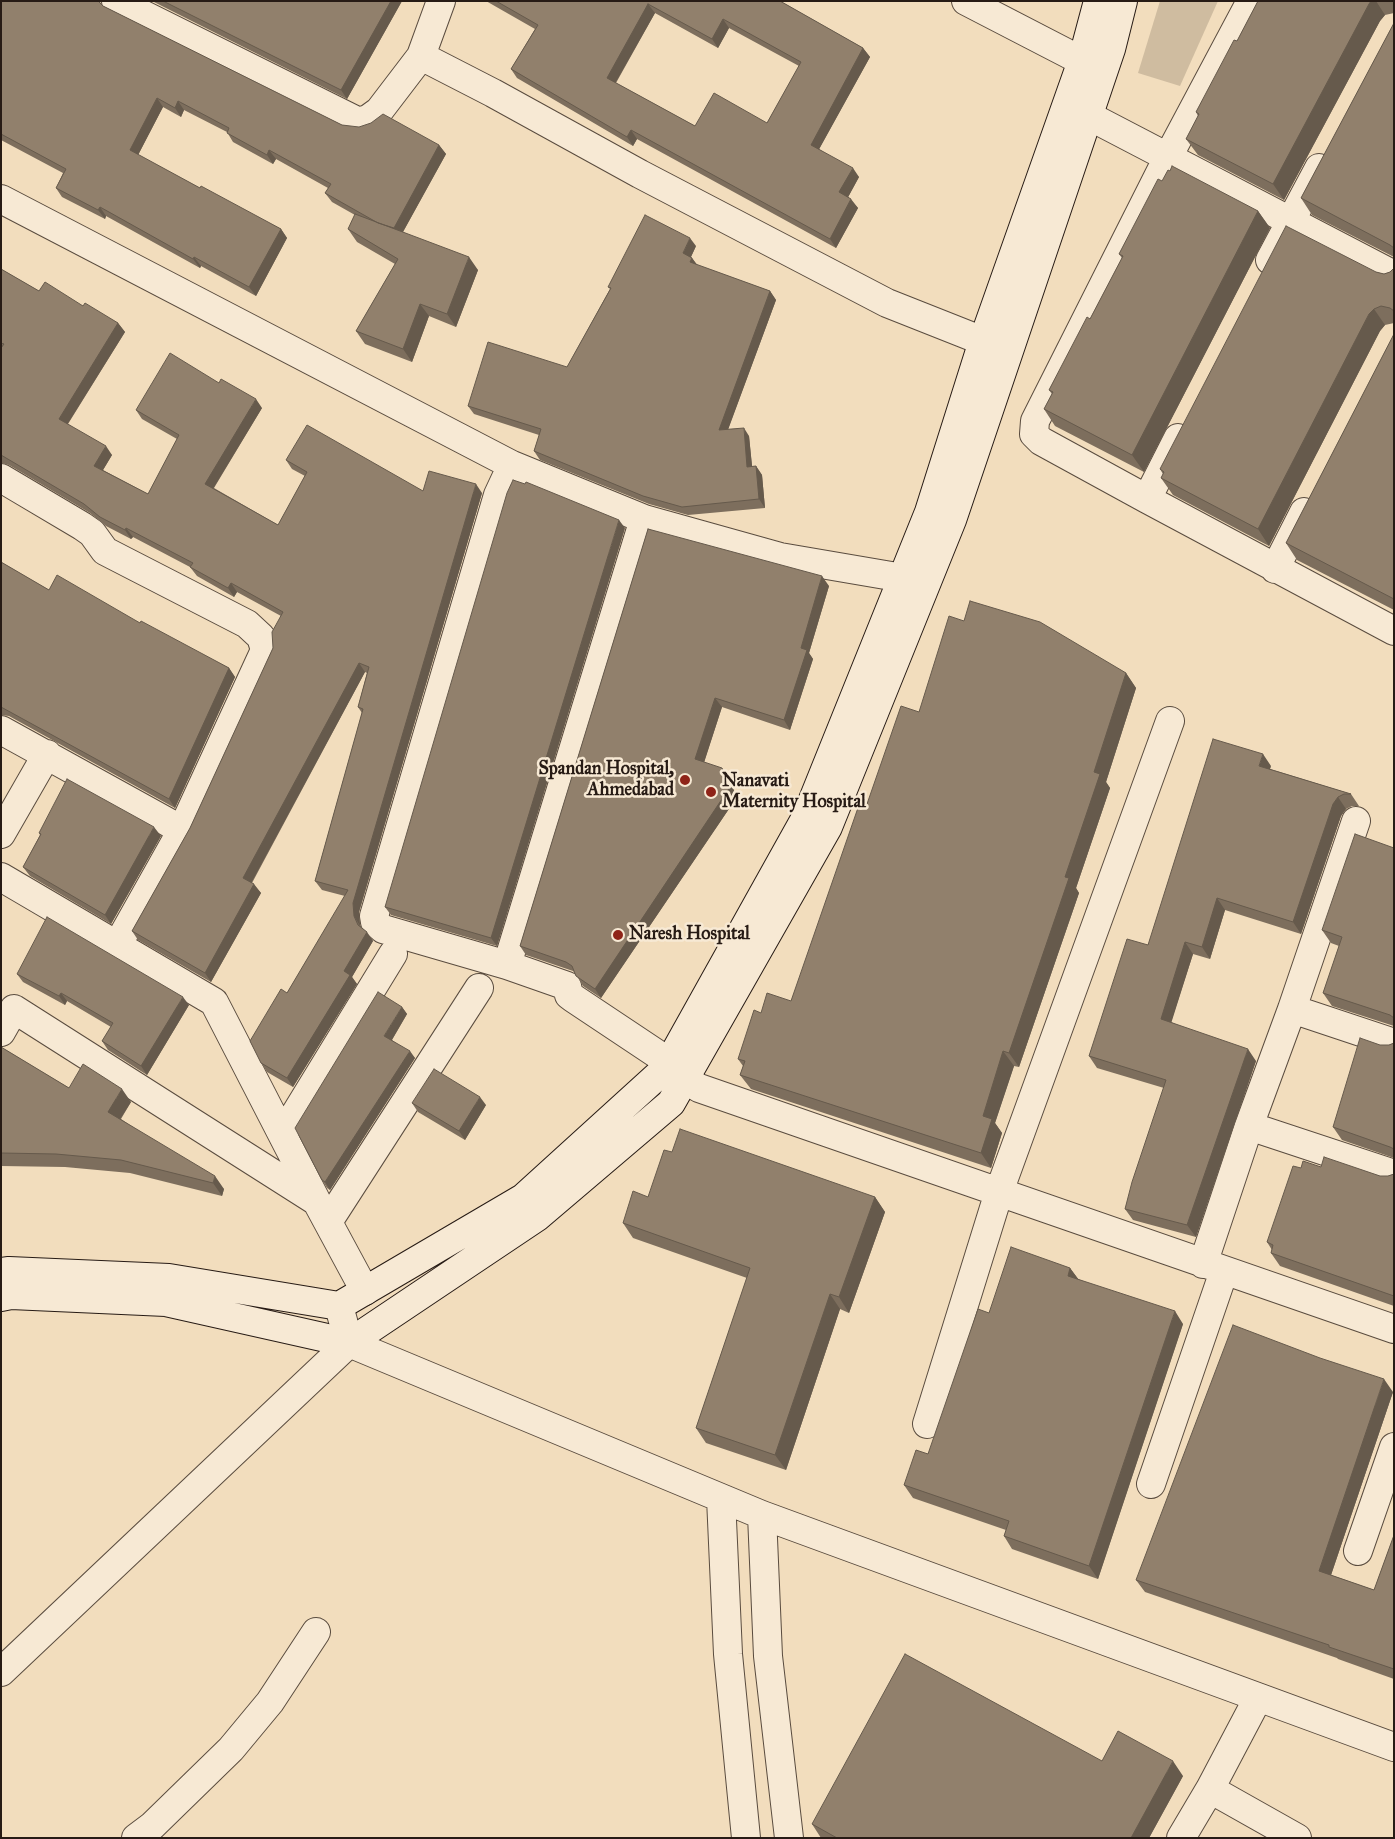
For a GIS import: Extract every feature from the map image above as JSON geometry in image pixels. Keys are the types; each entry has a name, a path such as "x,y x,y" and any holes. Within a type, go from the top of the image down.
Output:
{"street":[{"path":"116,1 355,120 361,121 368,119 379,111 421,56 441,1"},
{"path":"966,1 1094,51"},
{"path":"1,1272 169,1278 339,1306 523,1198 673,1070 828,827 952,520 1089,116 1098,1"},
{"path":"1,1672 349,1343 537,1217 671,1103 673,1070 806,817 929,512 983,341 1094,51 1123,1"},
{"path":"1251,1 1168,157 1035,421 1034,434 1040,441 1275,569 1394,631"},
{"path":"421,56 493,93 640,174 887,303 983,341"},
{"path":"1089,116 1394,275"},
{"path":"1259,282 1333,142"},
{"path":"1,199 512,465 644,519 780,557 903,578"},
{"path":"1147,499 1192,412"},
{"path":"512,465 498,495 374,916 375,922 383,929 507,964 567,986 569,994 573,998 699,1088 1394,1329"},
{"path":"2,480 82,526 92,533 105,551 246,624 261,637 265,650 182,830 118,944"},
{"path":"1275,569 1316,489"},
{"path":"507,964 644,519"},
{"path":"927,1424 999,1192 1170,721"},
{"path":"1,730 182,830"},
{"path":"1,834 46,754"},
{"path":"1151,1484 1214,1268 1250,1126 1356,821"},
{"path":"1,876 214,1002 322,1212 365,1290"},
{"path":"283,1134 393,954"},
{"path":"322,1212 478,988"},
{"path":"1292,1009 1394,1043"},
{"path":"6,1014 322,1212"},
{"path":"1250,1126 1394,1174"},
{"path":"1,1297 12,1295 166,1302 349,1343 762,1515 1394,1748"},
{"path":"339,1306 349,1343"},
{"path":"1358,1551 1394,1447"},
{"path":"721,1498 728,1654 746,1838"},
{"path":"762,1515 768,1656 789,1838"},
{"path":"136,1838 152,1826 231,1749 270,1702 316,1632"},
{"path":"1181,1838 1258,1698"},
{"path":"1210,1788 1297,1838"}],"shaded area":[{"path":"1160,1 1218,1 1180,86 1138,73"}],"building":[{"path":"1,1 98,1 103,6 342,125 359,127 371,123 383,114 439,145 394,228 378,223 325,193 331,184 269,150 267,155 227,133 229,128 178,101 175,108 157,98 130,150 281,229 249,287 194,257 193,259 100,207 98,210 56,188 66,169 1,134"},
{"path":"163,1 391,1 341,90"},
{"path":"496,1 780,1 863,48 811,145 853,168 839,192 851,199 830,239 631,130 627,137 511,69 538,25","holes":["648,4 712,39 723,19 801,62 767,123 714,93 695,126 607,78"]},
{"path":"1258,1 1371,1 1273,184 1186,139 1199,114 1196,112 1234,40 1237,41"},
{"path":"1394,23 1394,248 1301,198"},
{"path":"1172,166 1258,211 1132,455 1044,409 1053,392 1049,390 1087,317 1090,319 1123,256 1119,254 1158,179 1162,181"},
{"path":"355,214 469,257 447,314 420,304 403,349 356,331 398,259 348,229"},
{"path":"645,215 690,238 683,253 692,258 690,262 770,291 719,430 744,428 747,467 756,466 759,499 682,507 643,496 534,451 541,429 468,406 488,342 567,367 611,288 608,287"},
{"path":"1286,226 1376,272 1384,274 1394,268 1394,311 1381,306 1369,314 1258,529 1161,478 1164,472 1160,469"},
{"path":"1,269 39,291 45,282 83,306 85,303 118,323 59,419 106,446 94,466 148,494 179,435 136,410 170,353 219,383 221,379 256,399 205,484 278,525 307,472 286,460 307,425 423,491 429,471 476,484 353,903 354,916 358,925 367,932 344,971 350,975 287,1078 261,1063 250,1041 281,989 287,993 348,890 315,881 363,709 358,707 369,667 359,663 243,878 254,884 205,973 132,931 190,828 273,648 272,632 283,612 231,583 228,588 190,567 193,563 126,528 125,530 100,517 84,504 1,455 1,348 4,344 1,343"},
{"path":"1394,334 1394,599 1286,543"},
{"path":"513,480 525,484 526,482 619,520 491,938 385,907 507,493"},
{"path":"648,529 822,576 801,648 807,650 784,720 715,698 695,759 722,768 730,787 595,989 576,976 572,966 566,962 520,946"},
{"path":"1,562 49,590 57,575 140,623 141,621 229,668 169,799 1,707"},
{"path":"970,601 1040,622 1126,673 1094,772 1100,774 1065,877 1069,878 1009,1053 1003,1051 983,1116 992,1119 981,1153 740,1075 745,1061 738,1059 754,1010 761,1013 767,993 791,1001 860,802 867,804 901,706 919,712 949,616 964,621"},
{"path":"1213,739 1263,754 1259,766 1351,794 1344,794 1338,797 1333,804 1293,922 1217,898 1202,947 1185,942 1161,1019 1248,1049 1187,1225 1125,1209 1132,1182 1166,1080 1089,1056 1127,939 1148,945"},
{"path":"67,779 154,827 105,915 23,867"},
{"path":"1355,834 1394,848 1394,1018 1390,1015 1323,993 1342,937 1322,930"},
{"path":"47,917 183,997 141,1066 102,1041 113,1023 61,993 59,996 17,974"},
{"path":"378,992 402,1007 384,1036 410,1051 325,1182 322,1180 295,1128"},
{"path":"1360,1038 1380,1045 1394,1043 1394,1149 1333,1127"},
{"path":"1,1047 69,1088 83,1064 122,1089 108,1112 215,1176 213,1183 121,1160 56,1154 1,1153"},
{"path":"434,1069 480,1097 459,1131 412,1103"},
{"path":"680,1129 875,1197 839,1297 830,1294 775,1455 696,1428 750,1268 623,1223 633,1191 648,1197 664,1150 672,1152"},
{"path":"1324,1157 1380,1176 1394,1174 1394,1296 1271,1253 1273,1245 1267,1242 1293,1166 1301,1168 1303,1161 1321,1167"},
{"path":"1011,1247 1070,1268 1068,1276 1175,1311 1089,1566 1004,1536 1009,1521 904,1485 916,1450 928,1454 978,1309 989,1313"},
{"path":"1233,1325 1320,1358 1384,1379 1319,1571 1374,1590 1394,1535 1394,1669 1136,1580"},
{"path":"905,1654 1102,1761 1118,1731 1173,1761 1131,1838 837,1838 812,1824"}],"place":[{"name":"Spandan Hospital, Ahmedabad","path":"685,780"},
{"name":"Nanavati Maternity Hospital","path":"711,792"},
{"name":"Naresh Hospital","path":"618,935"}]}
